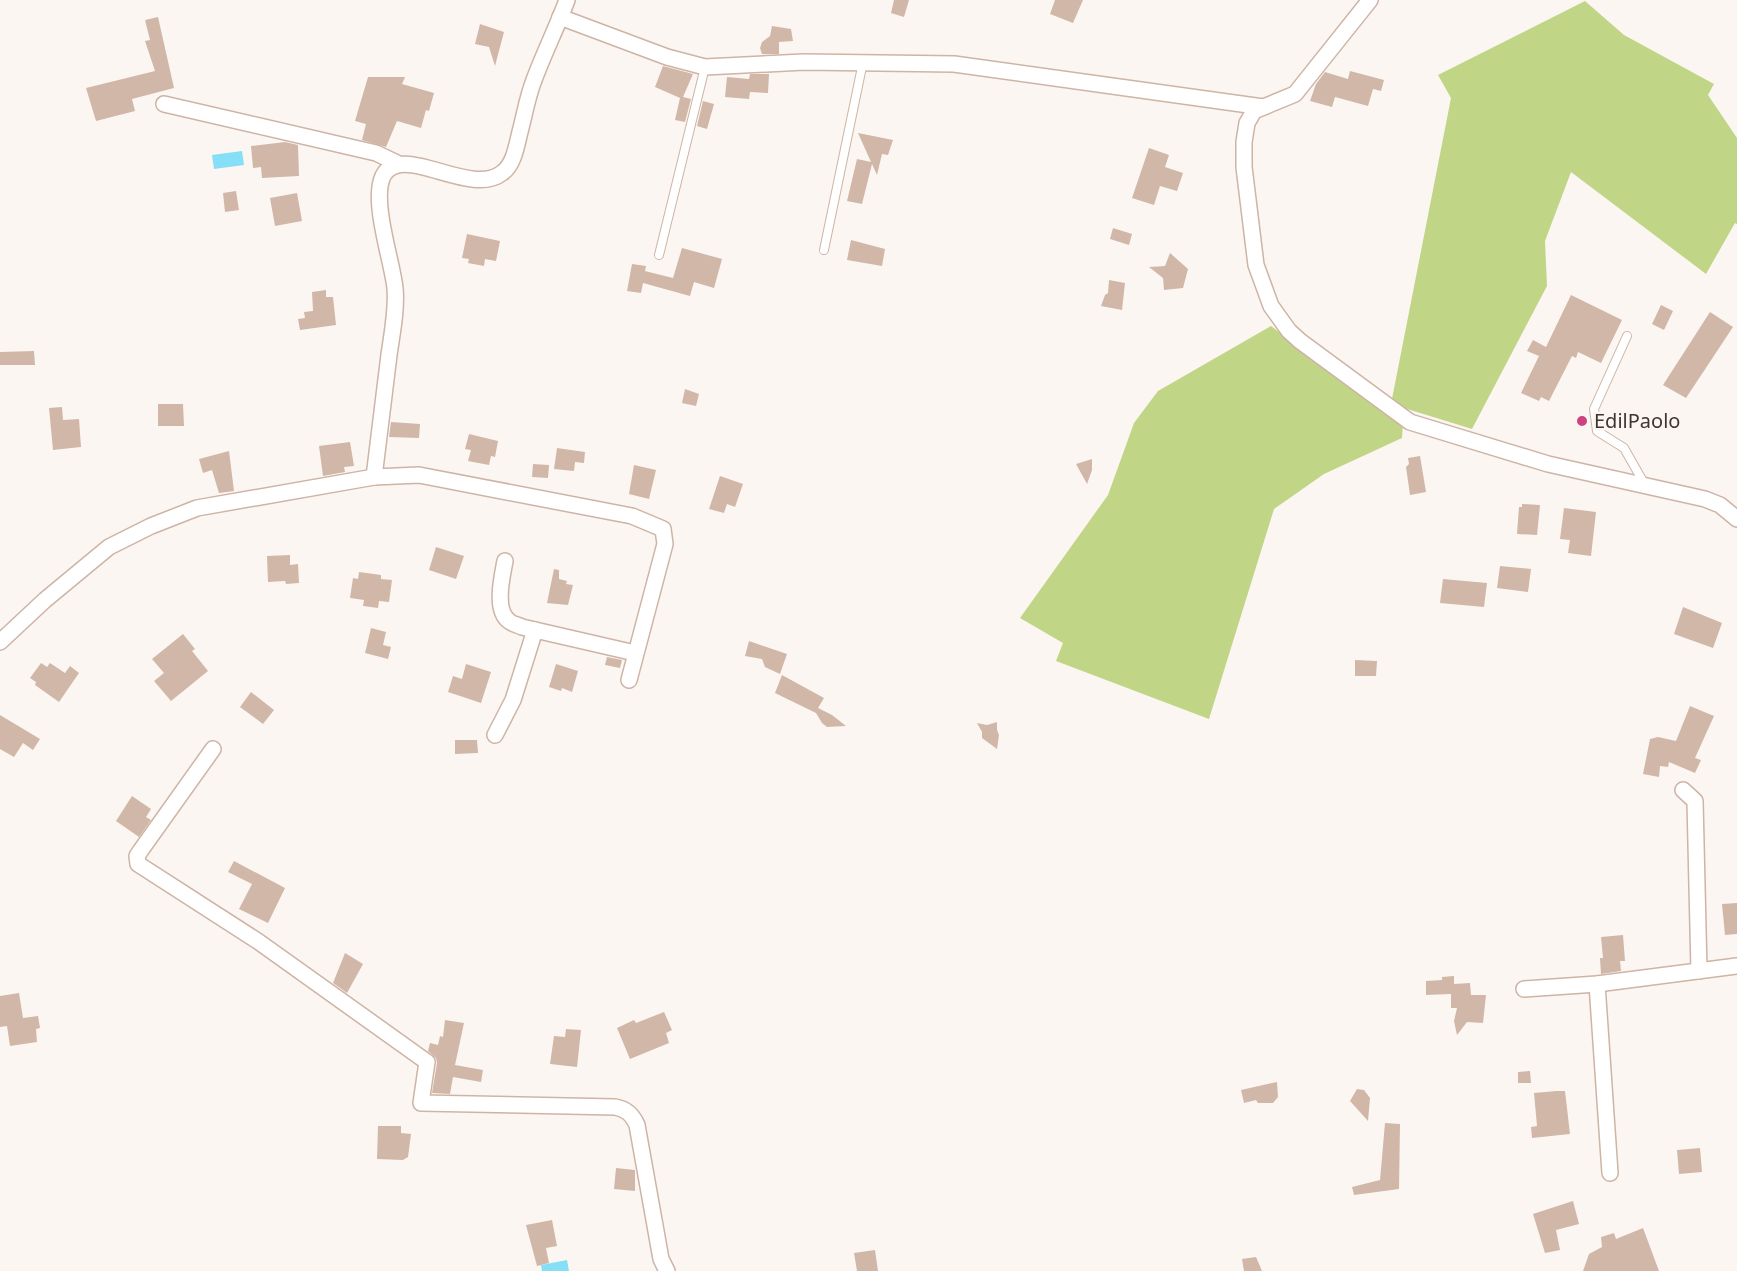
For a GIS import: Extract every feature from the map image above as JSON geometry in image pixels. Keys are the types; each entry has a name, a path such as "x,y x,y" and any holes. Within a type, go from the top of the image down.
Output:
{"street":[{"path":"165,104 376,153 399,164 421,166 473,181 492,179 505,172 513,156 533,82 567,0"},
{"path":"1370,0 1295,94 1254,111 1247,123 1244,166 1248,204 1256,265 1271,306 1289,331 1300,341 1410,422 1548,464 1705,499 1720,505 1737,519"},
{"path":"560,17 668,57 705,67 804,62 954,64 1263,107"},
{"path":"374,477 393,327 395,289 383,233 381,184 384,175 391,167 399,164"},
{"path":"0,642 45,600 109,547 150,526 197,508 374,477 419,475 632,516 663,529 665,544 629,680"},
{"path":"505,561 501,585 501,609 508,621 535,630 635,653"},
{"path":"495,735 513,700 535,630"},
{"path":"213,749 137,856 138,864 259,942 427,1062 421,1103 615,1107 627,1111 633,1116 637,1125 661,1259 667,1271"},
{"path":"1683,790 1695,801 1699,971"},
{"path":"1524,989 1597,984 1737,966"},
{"path":"1597,984 1610,1173"}],"lane":[{"path":"824,250 863,63"},
{"path":"659,255 705,67"},
{"path":"1627,336 1594,409 1597,431 1624,448 1646,486"}],"green space":[{"path":"1585,1 1624,35 1714,84 1708,95 1737,138 1737,224 1735,223 1706,274 1571,172 1545,241 1547,286 1472,429 1391,404 1451,98 1438,75"},
{"path":"1271,326 1403,424 1402,438 1324,474 1274,509 1209,719 1056,661 1063,643 1020,618 1108,495 1134,423 1158,391"}],"water":[{"path":"242,151 244,165 214,169 212,155"},
{"path":"567,1260 569,1271 542,1271 541,1265"}],"building":[{"path":"894,0 909,0 904,17 891,13"},
{"path":"1055,0 1083,0 1073,23 1050,14"},
{"path":"158,17 174,88 132,99 135,111 96,121 86,88 155,71 145,41 150,40 145,20"},
{"path":"480,24 504,32 495,66 489,47 475,44"},
{"path":"772,26 791,29 793,41 779,42 779,54 762,54 760,48 762,42 770,36"},
{"path":"663,66 693,74 683,97 691,99 685,122 675,120 680,98 655,87"},
{"path":"1350,71 1384,80 1381,91 1373,89 1368,106 1335,97 1332,107 1310,101 1316,84 1325,72 1348,79"},
{"path":"750,74 769,74 768,93 750,92 749,99 725,97 727,77 749,79"},
{"path":"368,77 405,77 402,84 434,93 421,128 397,121 386,147 362,140 366,124 355,121"},
{"path":"703,101 714,104 707,129 697,126"},
{"path":"858,133 893,140 888,155 882,154 877,175 872,164 862,204 847,201 857,159 871,162"},
{"path":"285,142 298,145 299,176 262,178 261,167 253,168 251,146"},
{"path":"1149,148 1169,155 1165,167 1183,173 1177,191 1160,186 1154,205 1132,198"},
{"path":"236,191 239,210 225,212 223,193"},
{"path":"297,193 302,221 275,226 270,198"},
{"path":"1113,228 1132,234 1129,245 1110,239"},
{"path":"467,234 500,241 496,261 485,259 484,266 468,263 469,259 462,258"},
{"path":"851,240 885,249 882,266 847,260"},
{"path":"682,248 722,259 714,288 694,282 690,296 643,283 641,293 627,291 632,264 646,266 645,271 673,278"},
{"path":"1170,253 1188,269 1183,288 1164,290 1163,278 1149,267 1165,266"},
{"path":"1109,280 1125,283 1122,310 1101,306 1108,293"},
{"path":"326,290 326,297 333,297 336,325 300,330 298,319 305,318 304,312 313,311 312,292"},
{"path":"1571,295 1622,320 1601,363 1578,352 1576,358 1572,356 1549,401 1541,397 1539,401 1521,393 1539,356 1527,351 1533,340 1546,347"},
{"path":"1661,305 1673,311 1664,330 1652,324"},
{"path":"1710,312 1733,327 1686,398 1663,385"},
{"path":"34,351 35,365 0,365 0,352"},
{"path":"685,389 699,394 696,406 682,403"},
{"path":"158,404 183,404 184,426 158,426"},
{"path":"62,407 63,420 79,419 81,447 53,450 49,408"},
{"path":"391,422 420,424 419,438 389,437"},
{"path":"469,434 498,441 495,457 491,456 489,465 468,461 471,450 465,449"},
{"path":"350,442 354,466 344,467 345,472 323,476 319,446"},
{"path":"557,448 585,452 584,463 575,462 574,471 554,469"},
{"path":"229,451 234,491 219,493 212,470 203,473 199,459"},
{"path":"1420,456 1426,492 1410,495 1406,467 1409,464 1408,458"},
{"path":"1092,459 1092,470 1087,484 1076,464"},
{"path":"533,464 549,465 548,478 532,477"},
{"path":"634,465 656,470 649,499 629,494"},
{"path":"720,476 743,484 735,507 727,504 724,513 709,509"},
{"path":"1522,504 1540,505 1537,535 1517,534 1519,507 1522,507"},
{"path":"1564,508 1596,512 1591,556 1568,553 1570,540 1560,539"},
{"path":"436,547 464,556 456,579 429,570"},
{"path":"290,555 290,565 298,564 299,583 268,582 267,556"},
{"path":"1500,566 1531,569 1528,592 1497,588"},
{"path":"554,569 559,570 559,579 567,581 566,584 573,585 568,605 547,603"},
{"path":"359,572 381,575 381,579 392,580 389,602 379,601 378,608 363,606 364,600 350,598 353,578 358,579"},
{"path":"1443,579 1487,583 1484,607 1440,603"},
{"path":"1683,607 1722,623 1713,648 1674,634"},
{"path":"371,628 386,632 383,645 391,647 388,659 365,653"},
{"path":"183,634 195,649 192,651 208,671 171,701 154,681 164,673 152,659"},
{"path":"749,641 787,654 780,674 765,667 762,659 745,656"},
{"path":"607,657 622,660 620,668 605,665"},
{"path":"1355,660 1377,661 1376,676 1355,676"},
{"path":"41,663 47,667 50,663 65,673 70,666 79,673 59,702 35,685 36,682 30,678"},
{"path":"466,664 491,672 481,703 448,692 453,676 462,679"},
{"path":"556,664 578,671 572,692 549,687"},
{"path":"782,675 824,698 818,708 846,726 827,727 816,713 775,693"},
{"path":"251,692 274,710 263,724 240,707"},
{"path":"1690,706 1714,716 1695,758 1701,760 1695,773 1669,762 1668,767 1660,766 1659,777 1643,774 1650,739 1658,737 1676,741"},
{"path":"0,715 40,739 33,750 23,743 14,757 0,749"},
{"path":"997,722 999,735 997,749 982,738 982,732 977,723 987,725"},
{"path":"455,740 477,740 478,753 455,754"},
{"path":"132,796 151,809 146,817 151,820 139,837 116,821"},
{"path":"234,861 285,888 268,923 239,909 252,884 228,872"},
{"path":"1737,903 1737,934 1725,935 1722,904"},
{"path":"1623,935 1625,961 1620,961 1621,971 1601,974 1600,958 1603,958 1601,937"},
{"path":"345,953 363,964 347,993 333,983"},
{"path":"1454,976 1454,984 1470,983 1471,995 1486,995 1483,1023 1467,1022 1457,1035 1454,1021 1457,1008 1451,1008 1451,994 1426,995 1426,981 1442,980 1442,977"},
{"path":"19,993 23,1018 38,1016 40,1028 36,1029 37,1042 10,1046 7,1026 0,1027 0,996"},
{"path":"664,1012 672,1030 666,1033 669,1043 630,1059 617,1028 634,1020 636,1023"},
{"path":"445,1020 464,1023 455,1065 483,1070 481,1082 453,1077 450,1094 432,1093 437,1063 436,1058 428,1051 430,1043 438,1045 440,1036 443,1037"},
{"path":"566,1029 581,1030 577,1067 550,1064 554,1036 565,1037"},
{"path":"1530,1071 1531,1083 1518,1083 1518,1072"},
{"path":"1277,1082 1278,1097 1273,1103 1258,1103 1256,1100 1244,1103 1241,1090"},
{"path":"1357,1089 1364,1090 1370,1098 1368,1121 1350,1101"},
{"path":"1565,1091 1570,1134 1532,1138 1531,1127 1537,1126 1534,1093"},
{"path":"1385,1123 1400,1124 1399,1189 1354,1195 1352,1187 1380,1180"},
{"path":"378,1126 401,1126 401,1133 411,1134 408,1157 403,1160 377,1159"},
{"path":"1700,1148 1702,1172 1679,1174 1677,1150"},
{"path":"616,1168 635,1170 635,1191 614,1189"},
{"path":"1573,1201 1579,1224 1556,1230 1560,1250 1545,1253 1533,1214"},
{"path":"552,1220 557,1246 546,1248 549,1263 537,1266 526,1225"},
{"path":"1643,1228 1659,1271 1583,1271 1589,1254 1602,1247 1601,1237 1614,1233 1616,1239"},
{"path":"875,1250 878,1271 857,1271 854,1253"},
{"path":"1256,1257 1262,1271 1244,1271 1242,1259"}],"place":[{"name":"EdilPaolo","path":"1582,421"}]}
